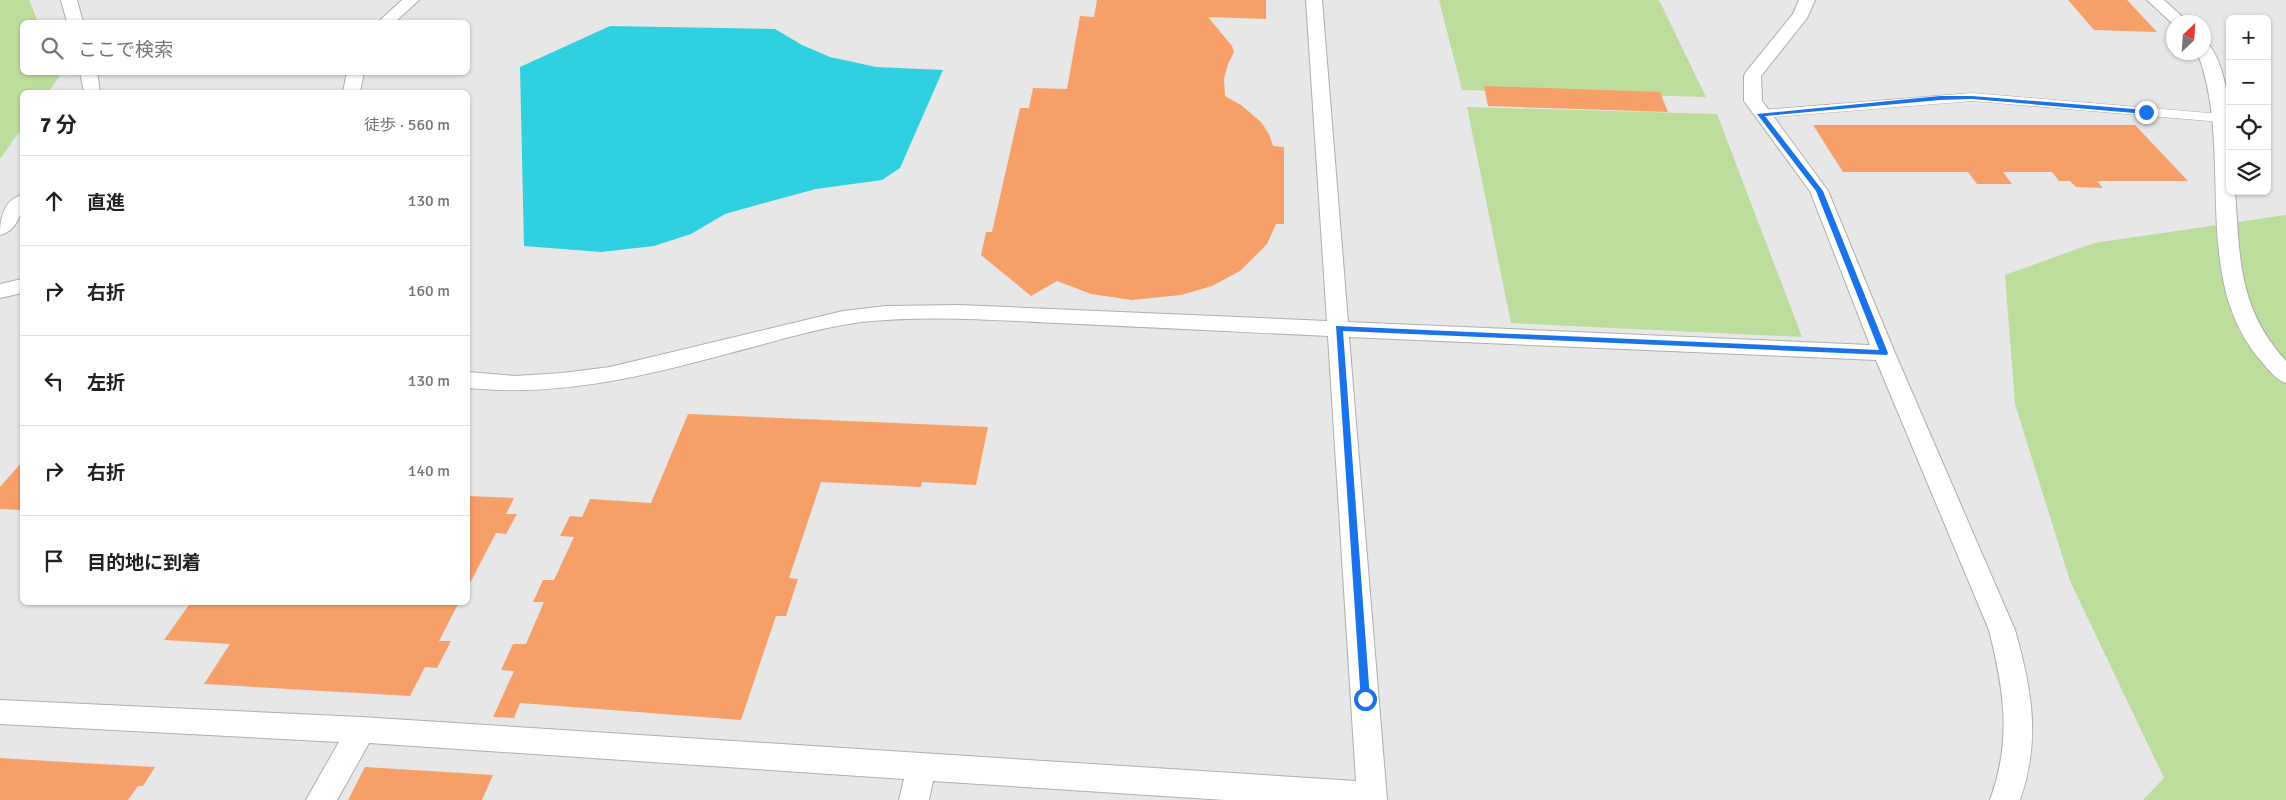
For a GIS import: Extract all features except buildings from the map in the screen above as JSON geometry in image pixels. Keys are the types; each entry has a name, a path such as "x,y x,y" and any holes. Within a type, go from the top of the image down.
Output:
{"street":[{"path":"69,0 74,20"},
{"path":"388,20 411,0"},
{"path":"0,712 361,730 921,766 1372,798 1314,0"},
{"path":"1807,0 1801,15 1752,76 1753,101 1820,191 1884,353 2002,630 2014,673 2020,725 2016,763 2005,800"},
{"path":"2155,0 2172,15"},
{"path":"2209,60 2214,71 2220,118 2231,273 2242,312 2262,348 2286,375"},
{"path":"89,75 92,90"},
{"path":"352,90 355,75"},
{"path":"1761,114 1940,98 1972,98 2220,118"},
{"path":"0,228 20,203"},
{"path":"0,291 20,286"},
{"path":"470,380 522,384 583,379 845,318 882,314 960,312 1884,353"},
{"path":"321,800 361,730"},
{"path":"914,800 921,766"}],"green space":[{"path":"0,0 29,0 37,20 20,20 20,75 58,75 59,77 49,90 20,90 20,131 0,159"},
{"path":"1439,0 1659,0 1706,97 1462,90"},
{"path":"1467,107 1717,114 1802,337 1511,323"},
{"path":"2286,215 2286,800 2143,800 2164,778 2070,581 2015,404 2005,275 2094,243"}],"water":[{"path":"610,26 775,29 802,45 830,57 876,67 943,70 900,168 882,180 816,189 725,214 691,234 654,246 601,252 524,246 520,67"}],"route":[{"path":"1365,699 1339,328 1884,353 1820,191 1761,114 1940,98 2015,100 2146,112"}]}
